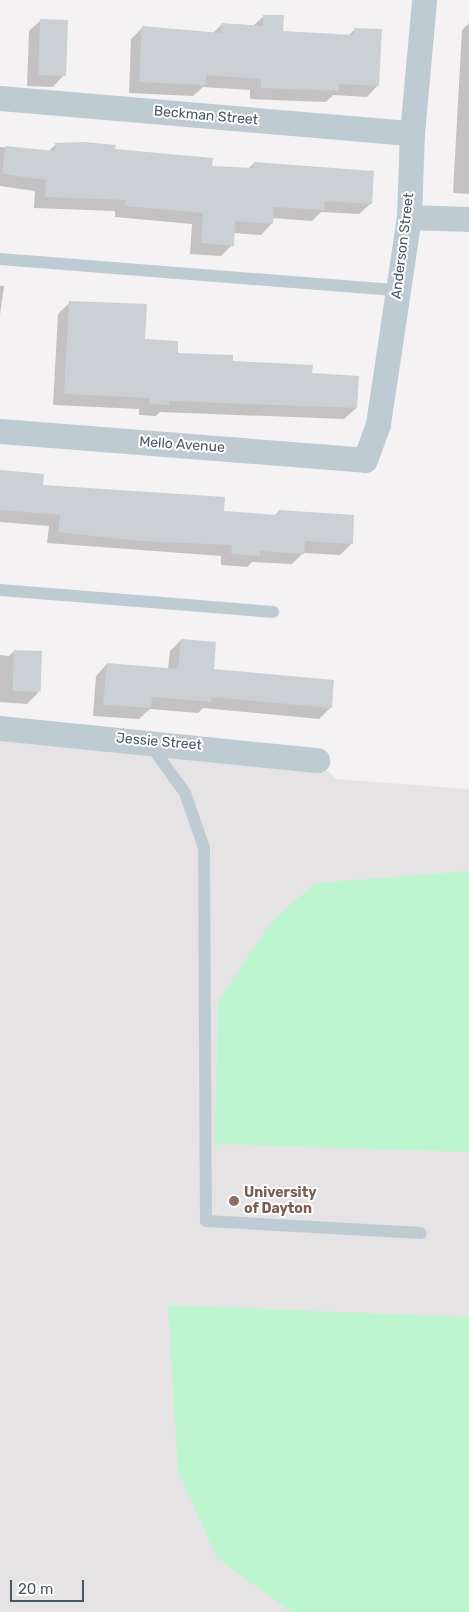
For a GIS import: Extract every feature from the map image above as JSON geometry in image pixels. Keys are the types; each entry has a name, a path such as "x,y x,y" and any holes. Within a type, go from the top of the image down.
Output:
{"street":[{"name":"Anderson Street","path":"365,460 378,424 409,217 412,133 424,0"},
{"name":"Beckman Street","path":"0,98 412,133"},
{"path":"409,217 469,219"},
{"name":"Mello Avenue","path":"0,431 365,460"},
{"name":"Jessie Street","path":"0,728 147,741 317,760"}],"lane":[{"path":"0,259 398,290"},
{"path":"0,590 272,612"},
{"path":"147,741 185,793 204,848 206,1221 421,1233"}],"shaded area":[{"name":"University of Dayton","path":"0,728 317,760 336,779 469,789 469,1612 0,1612"}],"green space":[{"path":"469,871 469,1152 215,1144 218,1001 271,922 315,883"},
{"path":"168,1305 469,1317 469,1612 291,1612 217,1558 178,1471"}],"building":[{"path":"263,15 284,15 283,31 354,35 354,28 382,29 379,86 339,84 339,91 261,88 261,79 206,75 206,85 139,82 142,26 221,33 222,23 263,26"},
{"path":"40,19 68,20 66,76 38,75"},
{"path":"84,142 116,145 115,149 213,158 212,166 253,168 254,162 374,171 372,204 325,201 324,210 274,207 273,224 235,221 234,246 201,243 203,213 125,206 126,200 45,197 46,180 2,174 5,146 55,151 55,143"},
{"path":"69,301 147,304 145,339 178,341 178,353 233,355 233,361 313,365 312,373 359,376 357,408 169,401 169,405 150,404 150,398 64,394"},
{"path":"0,470 44,474 43,485 225,497 224,511 278,515 279,510 354,515 353,544 305,541 304,554 260,551 260,556 231,554 232,545 139,541 58,532 60,515 0,510"},
{"path":"181,639 216,642 214,669 334,680 332,708 211,697 211,702 152,697 151,708 103,705 107,663 178,669"},
{"path":"14,650 42,651 41,692 13,691"}],"place":[{"name":"University of Dayton","path":"234,1201"}]}
